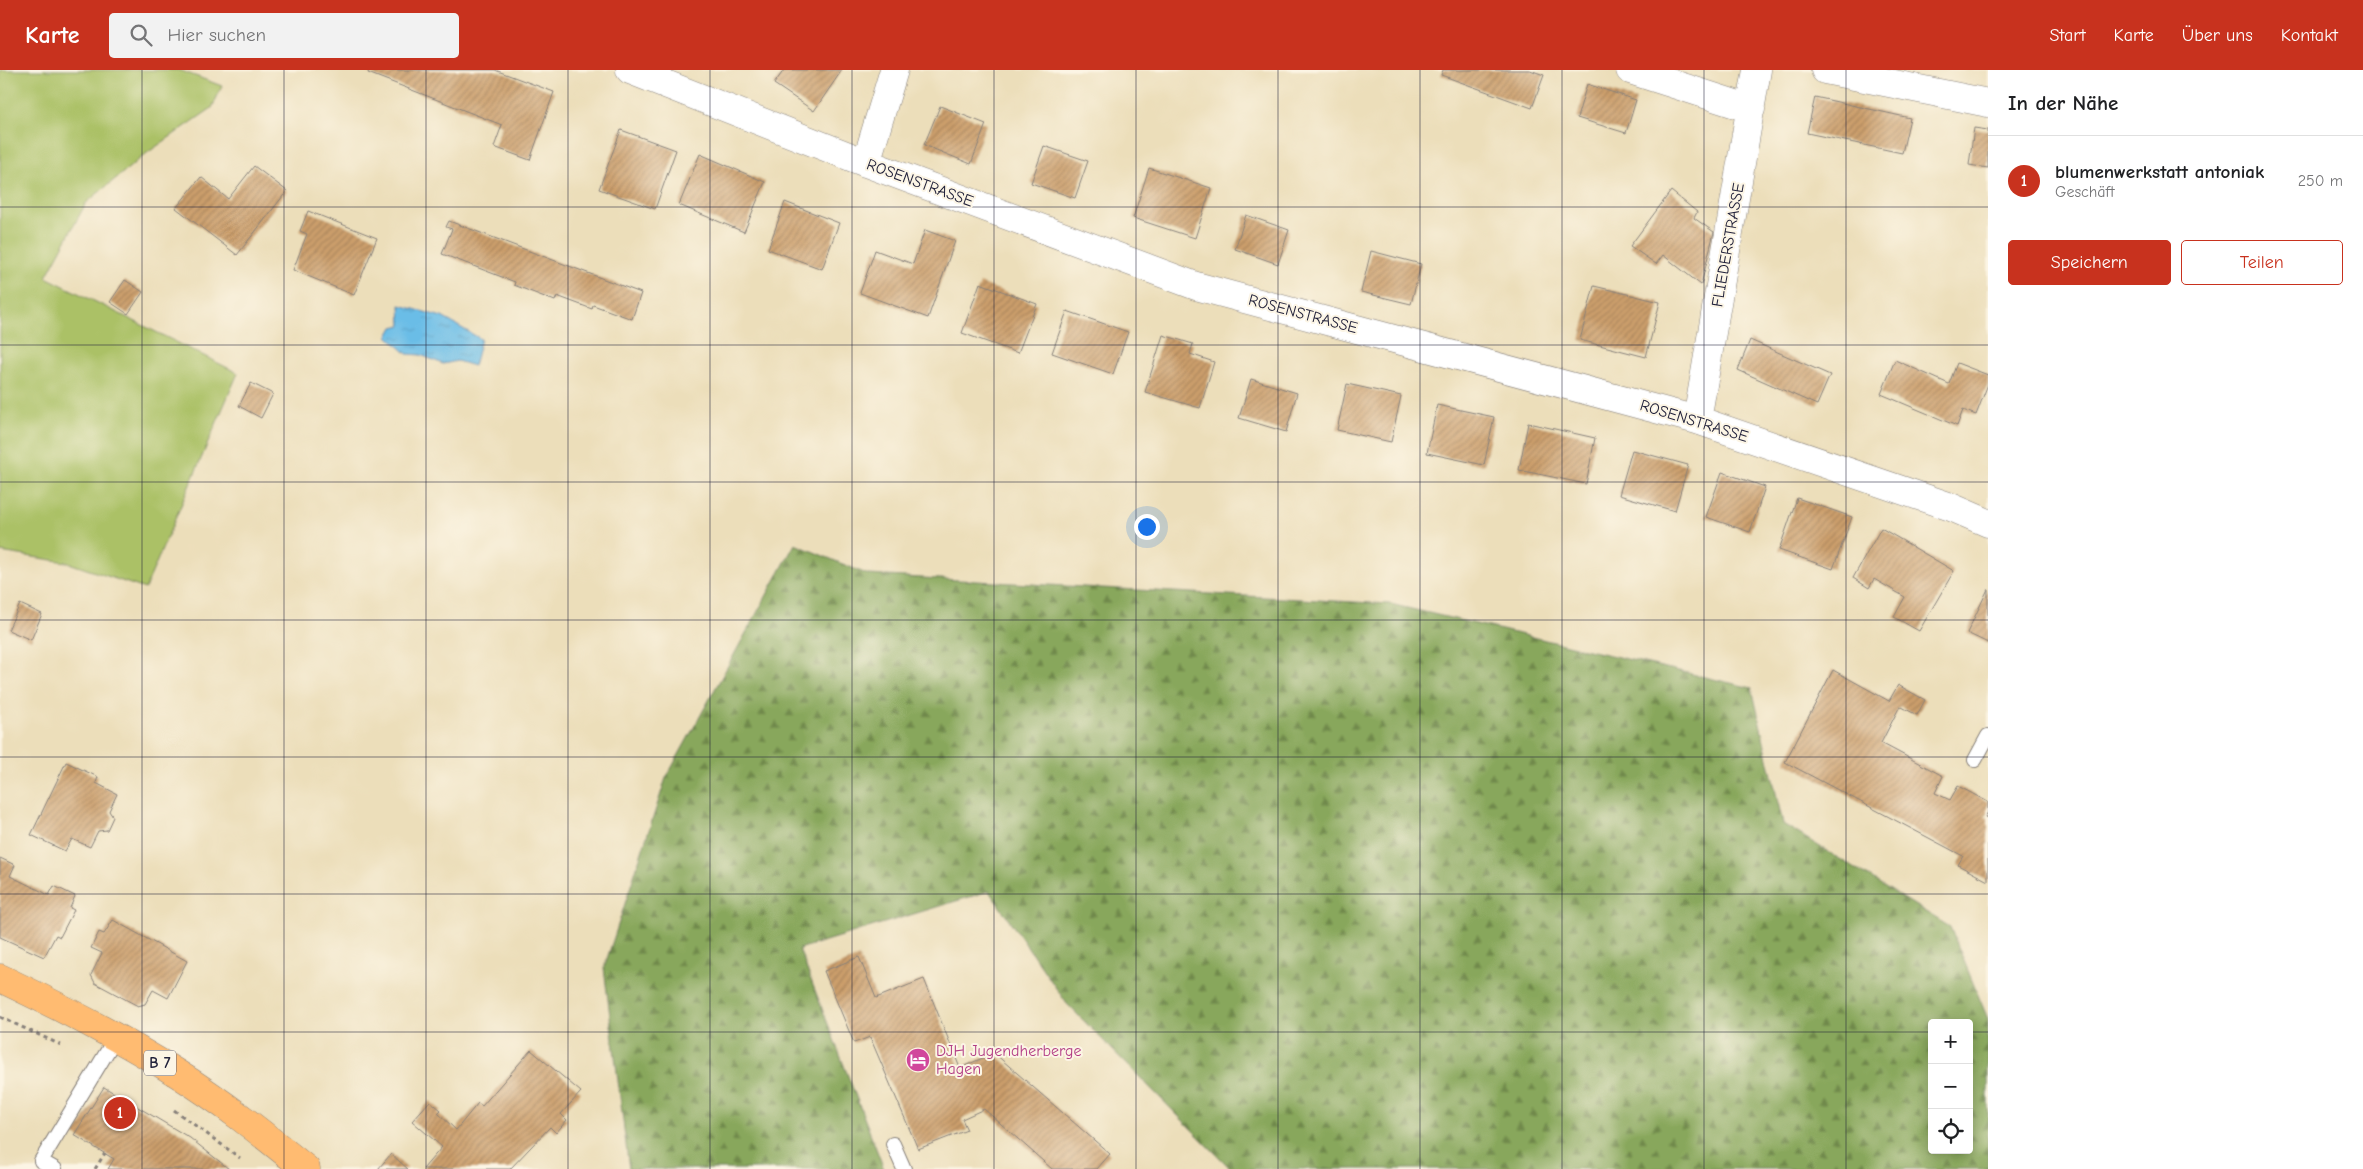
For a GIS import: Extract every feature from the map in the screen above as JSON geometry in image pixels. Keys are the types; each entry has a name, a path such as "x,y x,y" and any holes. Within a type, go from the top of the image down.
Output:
{"main road":[{"name":"B 7","path":"0,978 52,1002 179,1074 256,1129 306,1169"}],"street":[{"name":"ROSENSTRASSE","path":"630,70 866,163 1196,286 1697,420 1951,507 1988,523"},
{"path":"866,163 894,70"},
{"path":"1630,70 1751,109"},
{"name":"FLIEDERSTRASSE","path":"1697,420 1757,70"},
{"path":"1825,70 1988,103"}],"lane":[{"path":"1975,760 1988,736"},
{"path":"55,1169 41,1161 116,1037"},
{"path":"893,1144 904,1169"}],"path":[{"path":"0,1017 101,1064"},
{"path":"168,1106 247,1163"},
{"path":"95,1169 105,1154"}],"green space":[{"path":"0,70 179,70 222,86 212,108 147,153 86,203 46,277 238,373 145,589 66,562 0,552"},
{"path":"795,544 869,575 1390,604 1752,688 1783,824 1950,927 1988,1019 1988,1169 1231,1169 1067,1004 989,891 799,949 884,1169 629,1169 604,968 666,778"}],"water":[{"path":"400,305 442,317 481,339 474,366 457,361 443,364 421,355 407,354 388,336 393,327 401,325"}],"building":[{"path":"369,70 495,70 554,92 530,160 494,147 502,125 368,73"},
{"path":"784,70 842,70 814,111 774,84"},
{"path":"1443,70 1530,70 1544,75 1532,108 1441,75"},
{"path":"1587,84 1636,100 1626,133 1577,118"},
{"path":"1815,97 1910,118 1902,153 1807,133"},
{"path":"940,106 986,124 971,164 924,145"},
{"path":"1974,128 1988,130 1988,168 1969,165"},
{"path":"621,130 676,150 655,209 599,189"},
{"path":"1044,146 1088,161 1075,198 1031,183"},
{"path":"700,154 765,182 744,232 679,205"},
{"path":"254,166 287,191 237,255 176,208 201,177 228,199"},
{"path":"1149,168 1211,188 1195,238 1133,218"},
{"path":"1671,191 1697,212 1694,218 1714,232 1701,285 1663,255 1656,264 1630,246"},
{"path":"785,202 839,223 822,269 768,249"},
{"path":"308,211 377,238 354,295 293,270 307,234 300,231"},
{"path":"1246,215 1289,230 1278,264 1235,249"},
{"path":"449,221 641,293 632,319 593,305 592,309 557,296 555,301 514,285 515,282 442,254 452,229 446,227"},
{"path":"925,230 955,241 928,318 860,293 875,250 913,264"},
{"path":"1371,251 1421,264 1411,304 1361,292"},
{"path":"125,280 143,292 128,314 110,302"},
{"path":"980,283 1037,304 1018,353 962,333"},
{"path":"1594,286 1660,302 1646,357 1580,340"},
{"path":"1067,311 1128,332 1113,374 1052,353"},
{"path":"1163,335 1193,344 1190,354 1214,362 1200,408 1145,392"},
{"path":"1750,340 1830,375 1817,405 1738,370"},
{"path":"1895,360 1949,384 1957,363 1988,375 1988,384 1976,415 1963,410 1957,426 1881,394"},
{"path":"1251,379 1297,393 1286,432 1239,418"},
{"path":"251,383 273,394 261,418 239,406"},
{"path":"1347,384 1401,396 1391,442 1337,430"},
{"path":"1437,405 1494,417 1484,465 1427,453"},
{"path":"1528,423 1595,438 1586,484 1519,470"},
{"path":"1632,450 1688,465 1675,511 1619,495"},
{"path":"1722,472 1765,487 1750,532 1706,517"},
{"path":"1797,498 1852,517 1833,569 1779,550"},
{"path":"1881,528 1954,571 1919,631 1894,617 1905,597 1874,579 1869,588 1853,578"},
{"path":"1988,589 1988,643 1967,633"},
{"path":"20,604 42,614 31,640 8,630"},
{"path":"1833,670 1889,701 1898,685 1925,700 1917,715 1900,706 1881,743 1943,776 1935,793 1950,800 1958,786 1988,802 1988,812 1985,817 1988,818 1988,881 1958,865 1963,856 1785,762"},
{"path":"66,762 98,777 96,783 117,794 109,811 113,817 107,830 98,831 90,847 72,839 65,851 31,835"},
{"path":"0,858 15,865 10,876 49,895 54,886 75,896 70,908 74,910 60,937 56,935 44,957 0,937"},
{"path":"113,920 187,961 168,998 153,990 145,1004 138,1006 95,983 91,975 102,953 91,948 99,932 104,934"},
{"name":"DJH Jugendherberge Hagen","path":"859,957 876,998 924,979 960,1068 994,1053 1110,1154 1097,1169 1052,1169 984,1109 962,1119 967,1130 918,1149 870,1037 854,1043 824,971"},
{"path":"531,1050 581,1092 561,1114 567,1120 556,1133 550,1127 510,1169 423,1169 442,1147 412,1121 430,1101 441,1110 438,1113 456,1130 478,1103 482,1106"},
{"path":"104,1087 190,1138 229,1169 108,1169 114,1159 74,1135"},
{"path":"391,1154 408,1169 378,1169"}],"place":[{"name":"DJH Jugendherberge Hagen","path":"918,1060"},
{"name":"blumenwerkstatt antoniak","path":"120,1113"}]}
